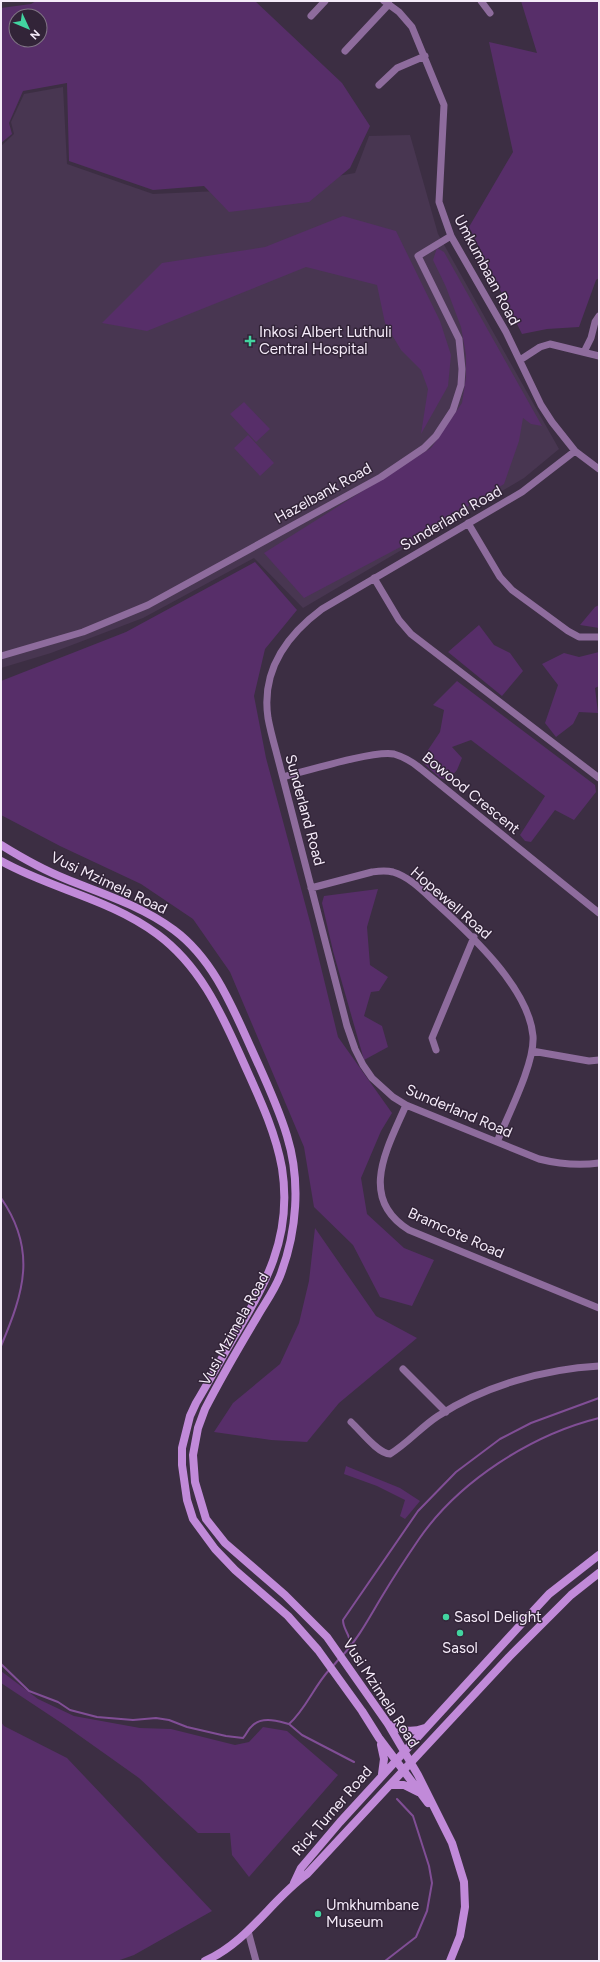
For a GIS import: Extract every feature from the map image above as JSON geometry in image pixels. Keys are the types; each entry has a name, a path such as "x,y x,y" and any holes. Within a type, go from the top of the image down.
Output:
{"main road":[{"name":"Vusi Mzimela Road","path":"1,845 63,878 148,914 174,930 188,942 205,962 231,1003 275,1104 287,1136 295,1176 296,1200 287,1249 280,1276 270,1296 205,1409 198,1428 192,1454 195,1482 206,1518 225,1544 291,1600 327,1637 388,1724 403,1752 418,1775 457,1856 465,1895 463,1925 450,1961"},
{"name":"Vusi Mzimela Road","path":"1,861 40,880 114,909 156,934 185,959 206,987 220,1010 269,1121 282,1168 284,1214 279,1247 259,1295 196,1403 186,1432 182,1448 182,1464 187,1500 193,1519 215,1549 235,1570 284,1612 318,1650 379,1738 420,1793 434,1809"},
{"name":"Rick Turner Road","path":"294,1884 301,1868 382,1775 549,1594 599,1554"},
{"name":"Rick Turner Road","path":"205,1961 248,1932 294,1884 307,1874 545,1620 599,1573"},
{"path":"388,1724 410,1732 426,1728"},
{"path":"379,1738 384,1759 382,1775"},
{"path":"390,1785 404,1785 420,1793"}],"street":[{"path":"311,16 325,1"},
{"path":"481,1 490,13"},
{"path":"345,52 386,3"},
{"name":"Umkumbaan Road","path":"386,3 399,12 412,27 444,105 439,202 451,236 520,360 541,405 561,435 575,451 599,469"},
{"path":"379,85 397,68 425,56"},
{"name":"Hazelbank Road","path":"1,656 84,632 148,605 381,477 424,448 436,436 453,410 461,385 462,369 459,339 418,256 451,236"},
{"path":"584,352 591,338 595,322 599,316"},
{"path":"520,360 540,347 550,344 599,356"},
{"name":"Sunderland Road","path":"575,451 522,492 322,609 306,621 287,642 280,653 270,680 267,705 283,777 355,1049 372,1078 387,1093 406,1105 539,1159 557,1164 574,1165 599,1163"},
{"path":"468,523 500,577 512,590 568,631 579,636 599,637"},
{"path":"374,578 399,620 411,634 599,778"},
{"name":"Bowood Crescent","path":"283,777 375,755 394,754 405,758 421,768 598,911"},
{"name":"Hopewell Road","path":"312,888 376,871 393,872 415,884 474,937 488,952 525,1007 532,1026 532,1051 498,1142"},
{"path":"436,1050 432,1038 474,937"},
{"path":"532,1051 589,1061 599,1060"},
{"name":"Bramcote Road","path":"406,1105 382,1163 380,1180 380,1192 384,1203 396,1220 409,1230 599,1308"},
{"path":"351,1422 376,1447 386,1454 390,1454 446,1412 486,1392 512,1382 554,1371 599,1366"},
{"path":"403,1369 446,1412"},
{"path":"248,1932 256,1961"}],"shaded area":[{"path":"36,1 255,1 342,83 370,126 350,168 309,202 229,212 204,186 153,190 69,161 67,83 23,91 9,123 12,134 1,143 1,8 31,4"},
{"path":"521,1 599,1 599,278 596,280 579,327 547,329 522,334 469,227 513,152 489,42 537,53"},
{"name":"Inkosi Albert Luthuli Central Hospital","path":"63,87 67,164 153,194 264,189 355,173 369,136 410,135 438,234 559,449 524,478 303,608 254,558 143,618 51,653 1,668 1,146 14,134 11,122 24,94"},
{"path":"343,216 396,231 440,321 451,355 448,386 421,434 428,389 421,370 401,350 385,323 377,285 306,267 147,331 102,323 162,263 265,247"},
{"path":"437,248 444,252 542,426 531,424 523,418 519,441 504,484 408,543 304,598 264,553 431,448 462,403 466,377 466,355 461,327 446,287 433,260"},
{"path":"244,402 270,429 256,442 230,414"},
{"path":"248,435 274,463 260,476 234,448"},
{"path":"255,562 297,610 265,649 254,696 266,758 310,922 338,1037 392,1113 381,1131 361,1178 367,1214 404,1248 434,1260 412,1306 380,1297 353,1245 314,1207 304,1147 230,972 193,919 141,884 60,846 1,815 1,681 126,632"},
{"path":"599,605 599,628 580,625 595,607"},
{"path":"479,625 494,645 510,653 523,671 502,696 448,652"},
{"path":"599,652 599,686 595,688 598,713 579,712 573,724 556,737 545,723 558,685 542,664 564,653 579,657"},
{"path":"457,681 595,785 596,792 574,820 555,810 531,842 525,841 520,835 545,796 471,740 452,747 462,758 457,770 448,780 440,778 423,763 424,756 440,732 444,710 433,705"},
{"path":"378,889 367,927 370,965 388,977 379,991 371,992 364,1016 382,1026 388,1047 364,1060 333,951 322,903 324,896"},
{"path":"315,1228 376,1316 417,1338 339,1403 307,1442 271,1440 214,1432 233,1403 280,1364 299,1323 309,1281"},
{"path":"346,1466 400,1488 420,1501 405,1519 400,1516 405,1500 377,1486 344,1474"},
{"path":"1,1671 38,1699 74,1716 140,1728 171,1729 235,1745 249,1742 263,1727 287,1731 338,1775 249,1877 232,1855 230,1833 198,1833 139,1778 63,1724 1,1683"},
{"path":"1,1722 4,1726 67,1758 212,1911 134,1955 117,1961 1,1961"}],"waterway":[{"path":"1,1198 12,1217 19,1235 23,1253 21,1289 16,1307 1,1346"},
{"path":"349,1648 350,1643 343,1620 418,1511 456,1472 500,1439 531,1423 599,1398"},
{"path":"342,1656 358,1635 419,1539 435,1518 454,1498 498,1463 523,1448 573,1426 599,1418"},
{"path":"333,1666 339,1659"},
{"path":"1,1664 29,1691 58,1702 70,1710 97,1717 133,1720 156,1718 169,1720 187,1727 226,1736 243,1738 251,1727 260,1721 270,1720 289,1724 295,1718 330,1669"},
{"path":"289,1724 302,1735 354,1762"},
{"path":"385,1961 416,1937 427,1911 432,1883 429,1866 413,1816 397,1799"}],"place":[{"name":"Inkosi Albert Luthuli Central Hospital","path":"250,341"},
{"name":"Sasol Delight","path":"446,1617"},
{"name":"Sasol","path":"460,1633"},
{"name":"Umkhumbane Museum","path":"318,1914"}]}
